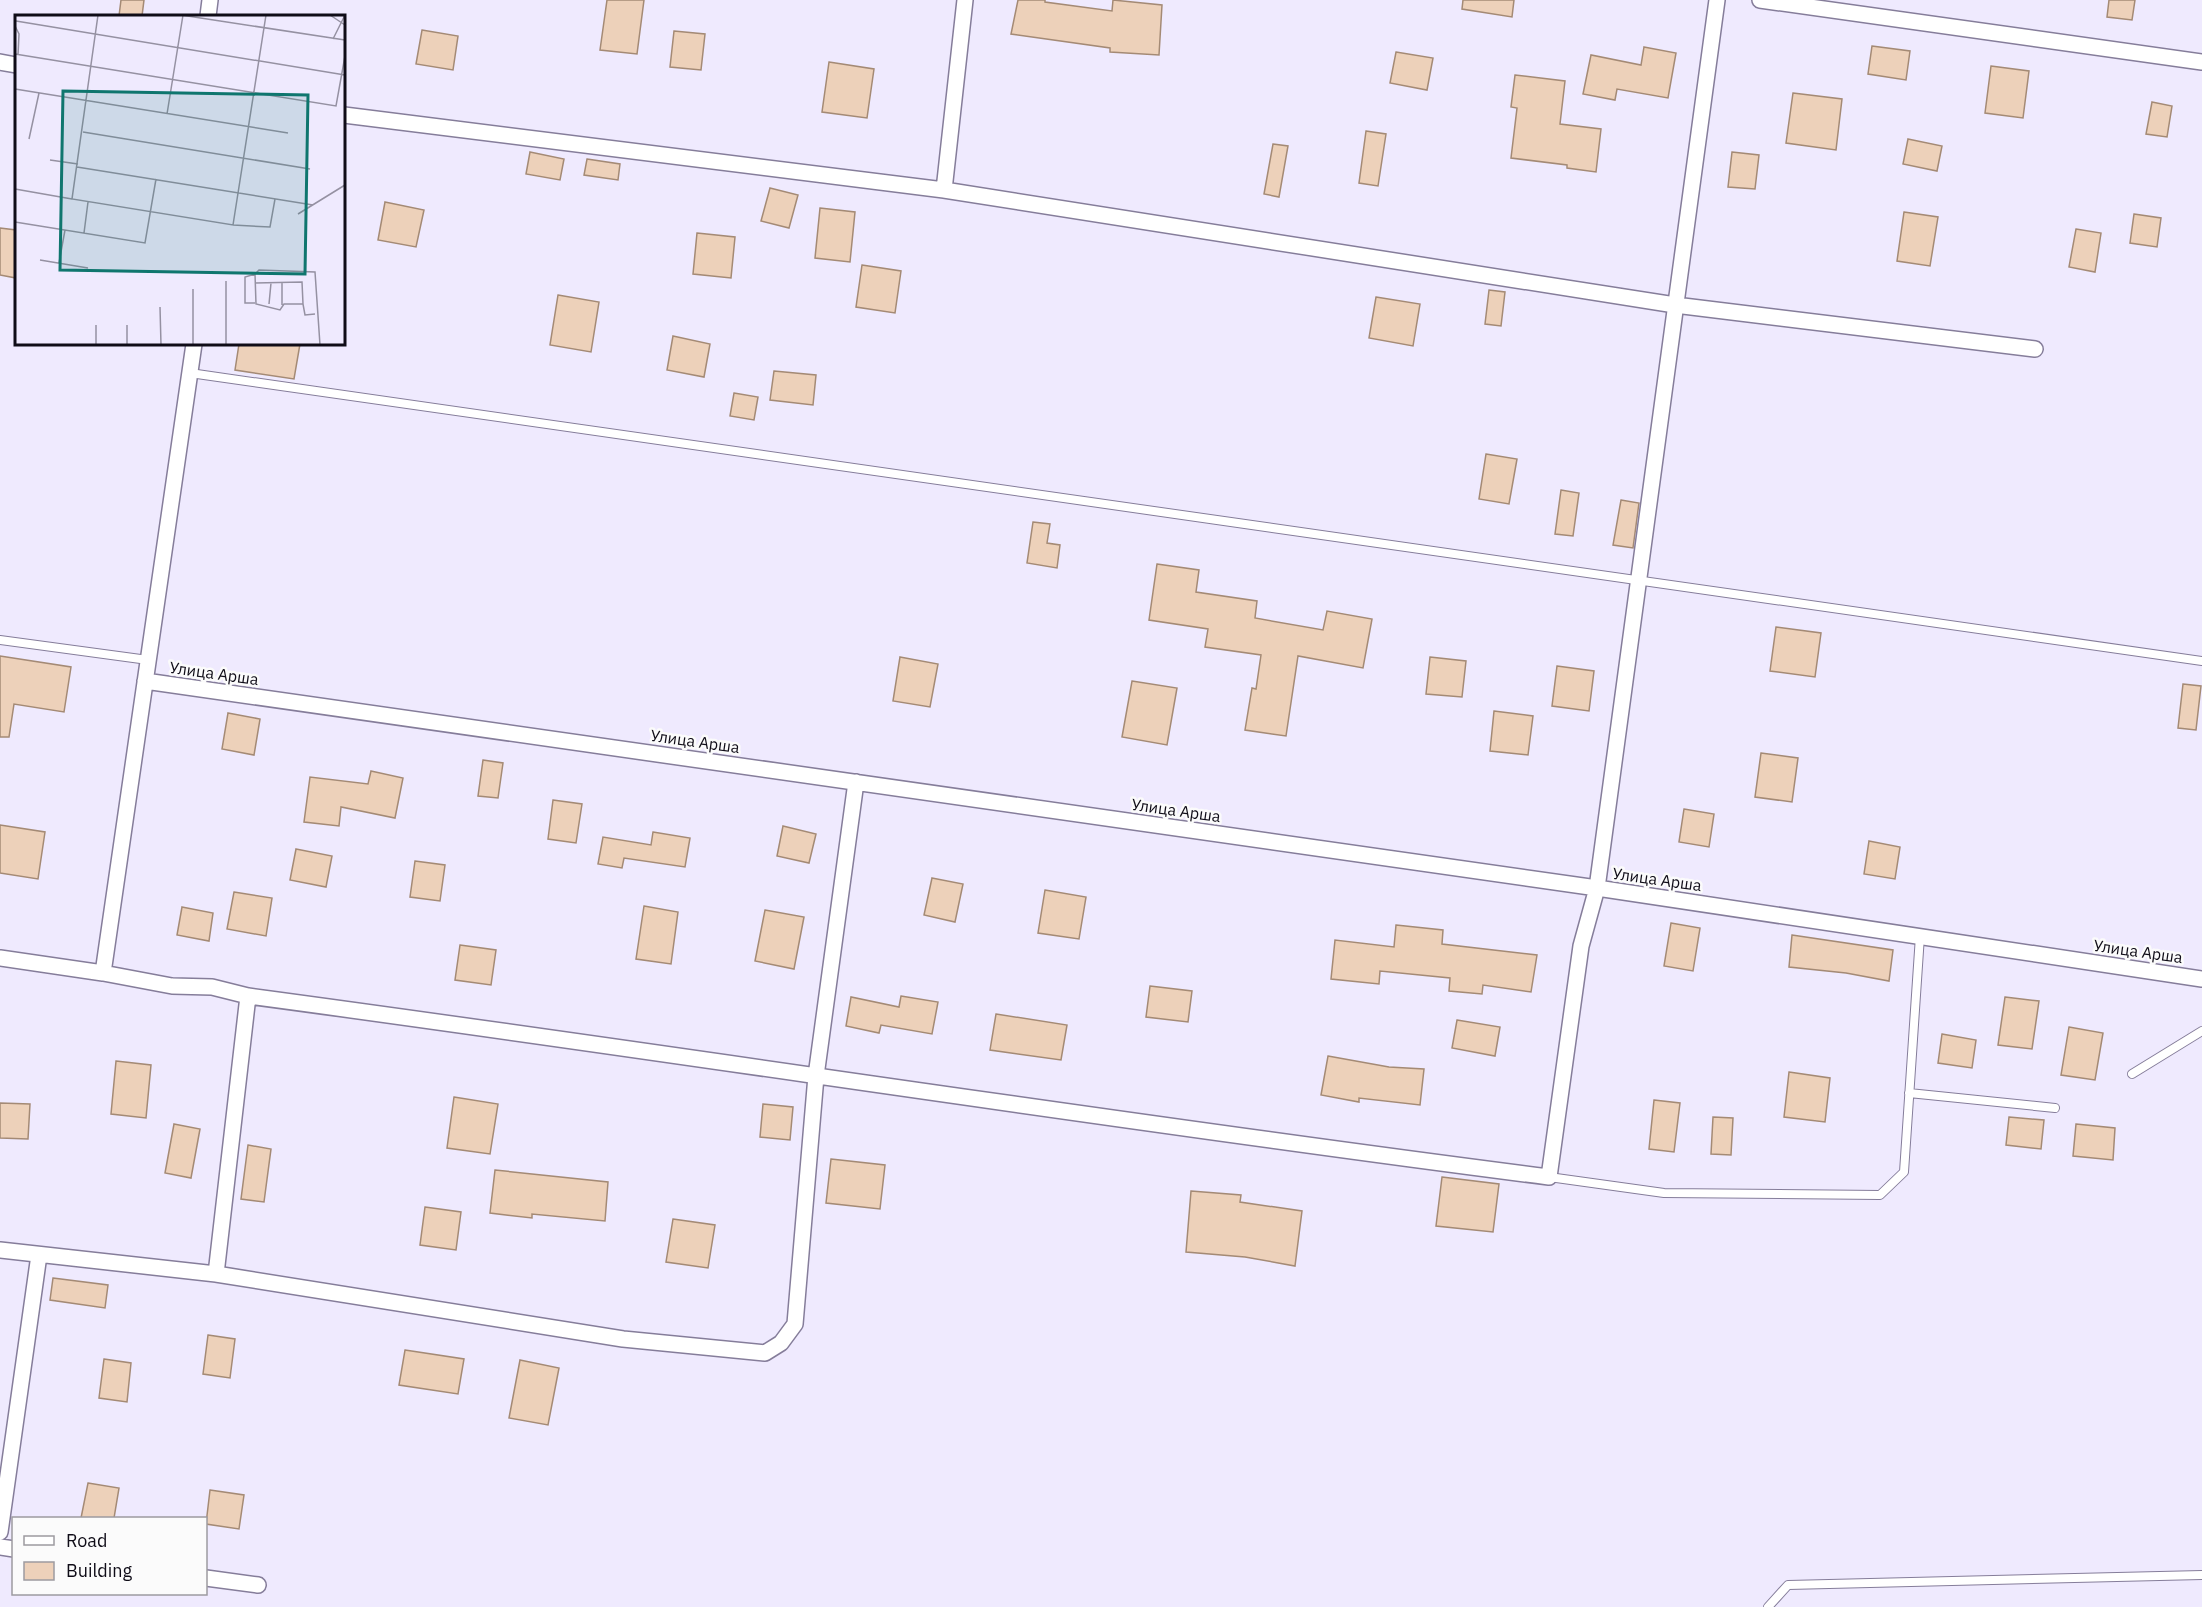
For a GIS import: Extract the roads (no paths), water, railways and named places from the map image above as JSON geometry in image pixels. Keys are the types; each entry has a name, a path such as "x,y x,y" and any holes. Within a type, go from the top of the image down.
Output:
{"street":[{"path":"208,15 210,0"},
{"path":"944,190 965,0"},
{"path":"0,958 172,986 212,987 248,996 1314,1147 1549,1177 1581,946 1597,888 1717,0"},
{"path":"1760,0 2202,62"},
{"path":"0,62 15,65"},
{"path":"345,114 944,190 1675,304 2035,349"},
{"path":"103,974 194,345"},
{"name":"Улица Арша","path":"145,681 1597,888 2202,978"},
{"path":"0,1250 216,1274 623,1339 765,1353 781,1343 795,1324 816,1076 856,782"},
{"path":"216,1274 248,996"},
{"path":"0,1532 39,1255"},
{"path":"207,1578 258,1585"}],"lane":[{"path":"190,373 2202,661"},
{"path":"0,640 148,660"},
{"path":"1549,1177 1664,1192 1880,1195 1904,1172 1920,936"},
{"path":"2132,1074 2202,1031"},
{"path":"1909,1093 2055,1108"},
{"path":"1767,1607 1788,1585 2202,1575"}]}
